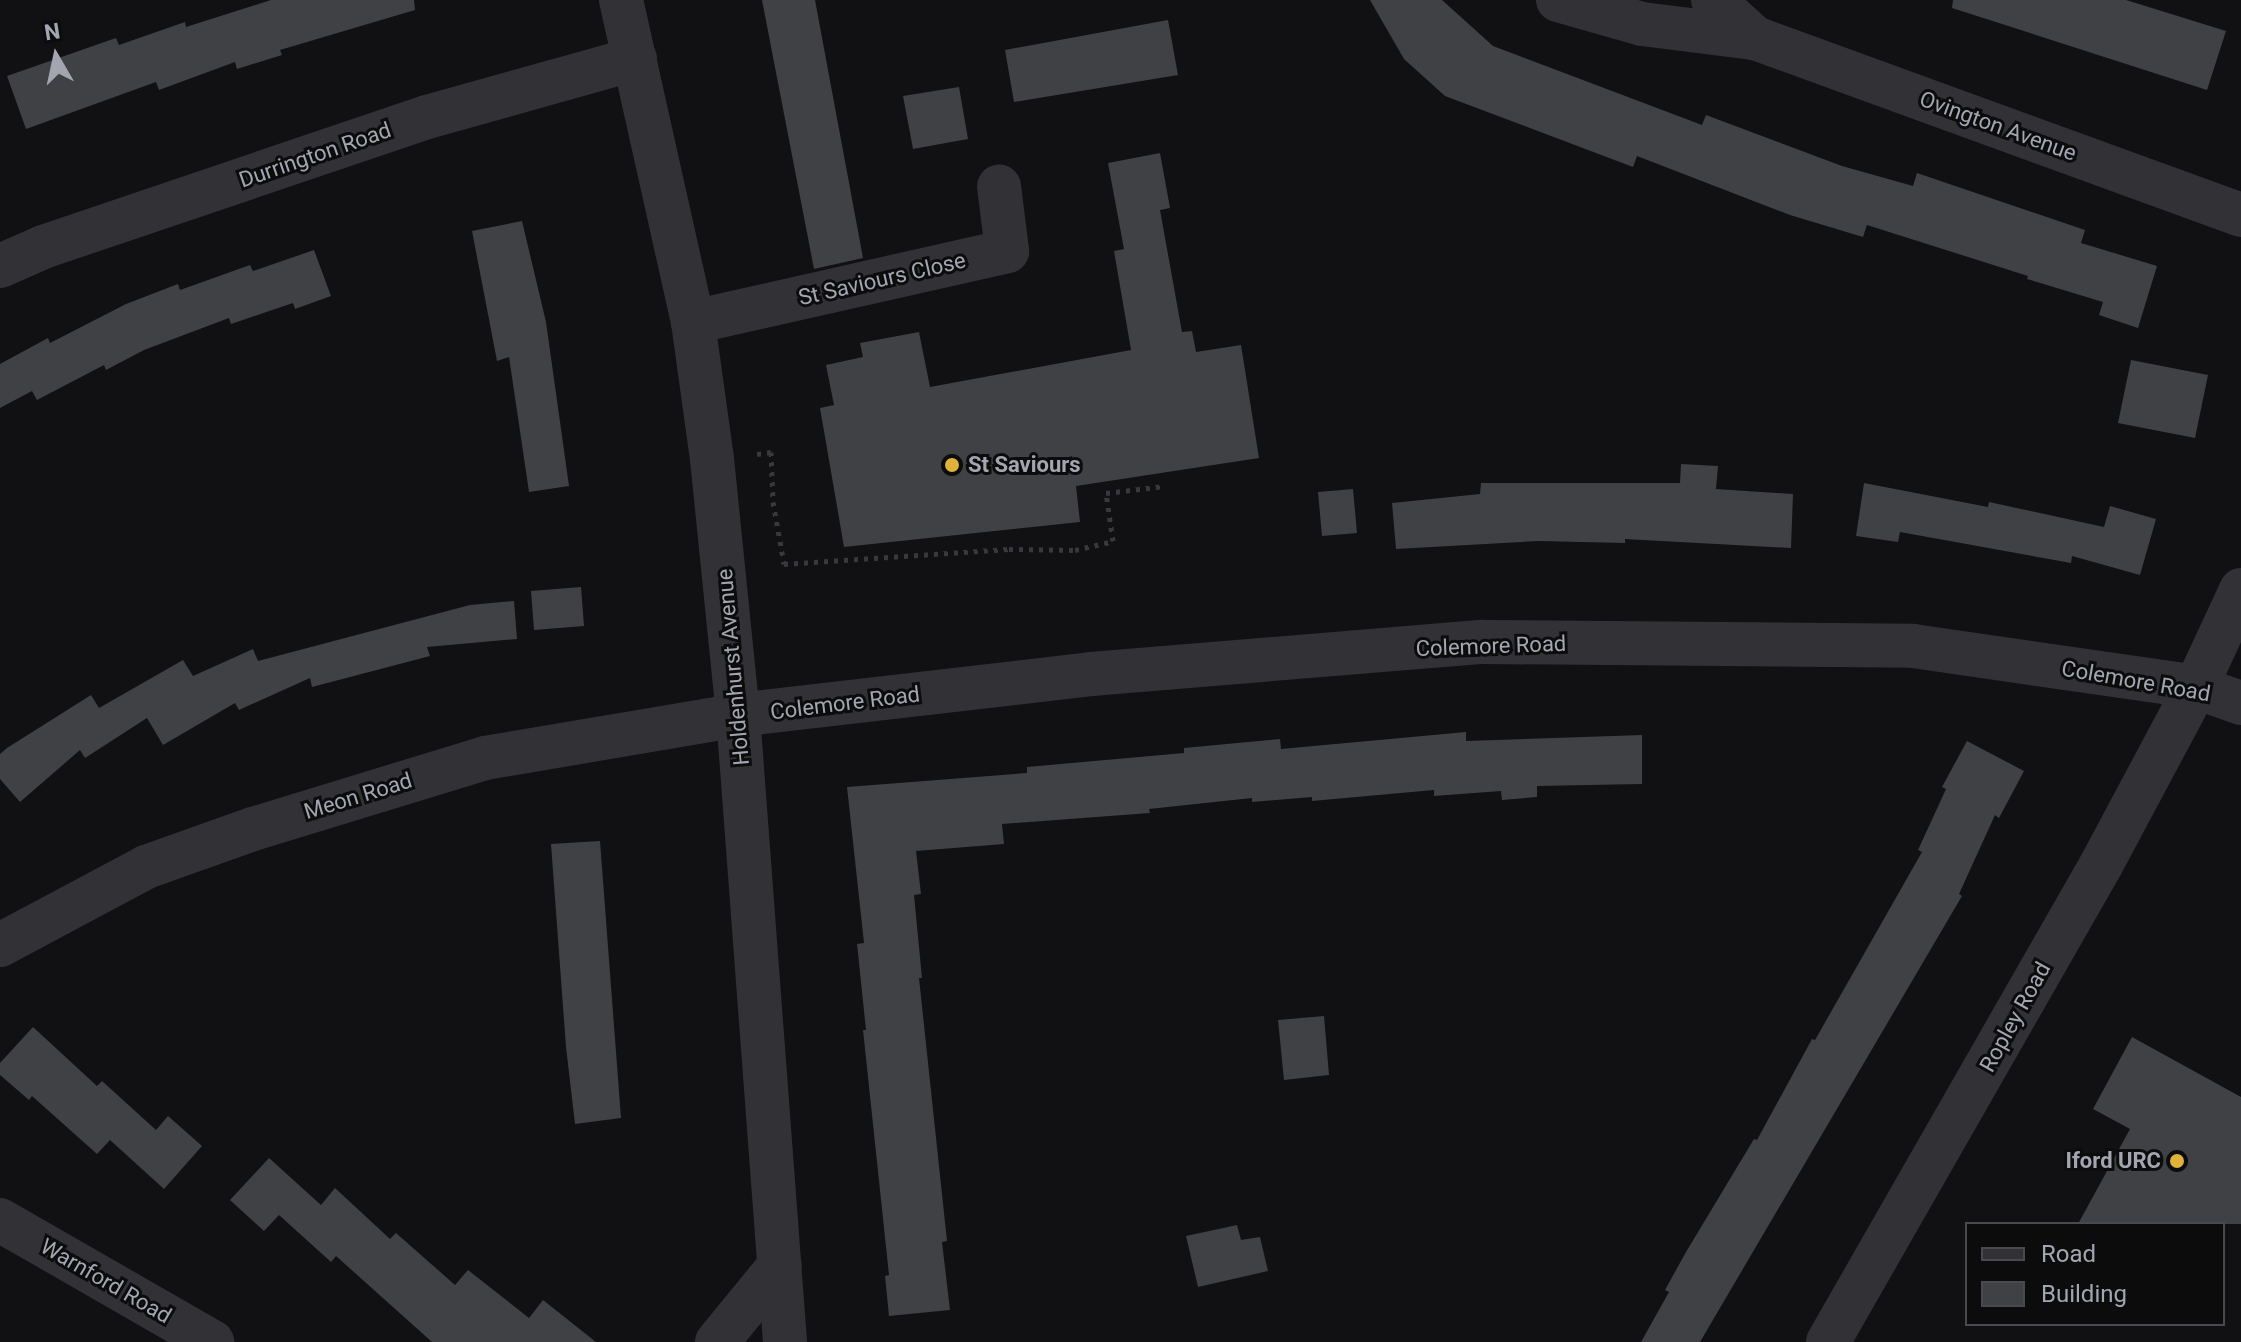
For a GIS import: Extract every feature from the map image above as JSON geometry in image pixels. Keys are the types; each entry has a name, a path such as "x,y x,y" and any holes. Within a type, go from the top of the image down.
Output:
{"street":[{"name":"Holdenhurst Avenue","path":"621,0 693,322 712,459 738,715 785,1342"},
{"name":"Ovington Avenue","path":"1558,0 1642,24 1755,38 2241,215"},
{"name":"Ovington Avenue","path":"1713,0 1755,38"},
{"name":"Durrington Road","path":"0,266 43,247 427,117 635,59"},
{"name":"St Saviours Close","path":"693,322 1007,251 999,186"},
{"path":"2196,687 2241,590"},
{"name":"Colemore Road","path":"738,715 1091,674 1483,642 1913,646 2196,687 2241,703"},
{"name":"Ropley Road","path":"1828,1342 2101,865 2196,687"},
{"name":"Meon Road","path":"0,945 146,867 352,797 485,758 738,715"},
{"name":"Warnford Road","path":"0,1220 212,1342"},
{"path":"717,1342 780,1265"}],"path":[{"path":"712,459 771,452 773,502 784,564 1009,549 1075,550 1113,541 1106,493 1165,486"}],"building":[{"path":"271,0 414,0 415,10 280,50 282,55 237,69 235,62 159,90 156,82 26,129 7,76 116,38 119,45 185,22 186,27"},
{"path":"762,0 815,0 863,258 814,269"},
{"path":"1370,0 1442,0 1493,46 1702,125 1706,115 1842,166 1913,186 1917,173 2085,230 2081,243 2157,266 2138,328 2099,315 2103,302 2027,279 2028,276 1867,225 1863,237 1790,215 1637,156 1633,167 1445,96 1404,59"},
{"path":"1953,0 2126,0 2226,31 2207,90 1952,8"},
{"path":"1168,20 1178,75 1014,102 1005,50"},
{"path":"959,87 968,139 913,149 903,96"},
{"path":"1160,153 1170,208 1160,210 1182,332 1192,331 1196,352 1241,345 1259,458 1076,486 1080,522 844,547 820,408 834,405 826,365 863,357 860,343 919,332 930,387 1131,350 1114,251 1124,249 1108,163"},
{"path":"522,221 546,322 569,486 529,492 509,357 497,361 472,231"},
{"path":"314,250 331,296 295,309 293,303 231,324 229,318 144,350 106,370 104,365 37,400 32,391 0,408 0,364 48,338 50,343 126,304 178,284 180,290 250,265 253,271"},
{"path":"2131,360 2208,375 2195,438 2118,423"},
{"path":"1681,464 1718,466 1716,489 1793,494 1791,548 1625,539 1625,543 1538,541 1396,549 1392,503 1480,494 1481,483 1680,483"},
{"path":"1864,483 1988,507 1989,502 2104,527 2110,506 2156,519 2140,575 2072,556 2071,563 1900,532 1898,542 1856,536"},
{"path":"1353,489 1357,533 1322,536 1318,492"},
{"path":"581,587 584,626 534,630 531,591"},
{"path":"514,601 517,639 427,647 430,656 312,687 310,678 239,710 235,703 163,745 147,718 85,758 80,750 20,802 0,779 0,754 7,748 91,695 99,708 183,660 193,676 253,649 258,661 470,605"},
{"path":"1466,732 1466,741 1642,735 1642,784 1537,786 1537,797 1502,800 1501,791 1434,796 1434,790 1312,801 1312,797 1252,802 1252,798 1149,809 1150,813 1002,824 1004,844 916,851 921,894 914,895 922,978 919,978 947,1241 942,1242 950,1310 889,1316 885,1276 889,1275 857,944 864,943 847,787 1027,773 1027,767 1184,753 1184,748 1280,739 1281,749"},
{"path":"1967,741 2024,771 1999,818 1995,815 1959,894 1962,896 1700,1342 1641,1342 1669,1292 1665,1290 1686,1252 1754,1139 1757,1140 1812,1039 1815,1040 1922,852 1918,850 1946,789 1942,787"},
{"path":"600,841 621,1118 575,1124 551,844"},
{"path":"1324,1016 1329,1075 1284,1080 1278,1020"},
{"path":"33,1027 97,1086 102,1081 156,1130 168,1116 202,1146 164,1189 110,1140 97,1154 32,1096 29,1100 0,1075 0,1063"},
{"name":"Iford URC","path":"2132,1037 2241,1097 2241,1224 2079,1222 2130,1129 2093,1109"},
{"path":"269,1158 321,1205 335,1188 390,1239 396,1233 455,1285 468,1270 529,1318 543,1300 596,1342 432,1342 336,1256 331,1262 279,1215 264,1231 230,1200"},
{"path":"1237,1225 1241,1240 1260,1237 1268,1271 1198,1287 1186,1236"}],"place":[{"name":"St Saviours","path":"952,465"},
{"name":"Iford URC","path":"2177,1161"}]}
